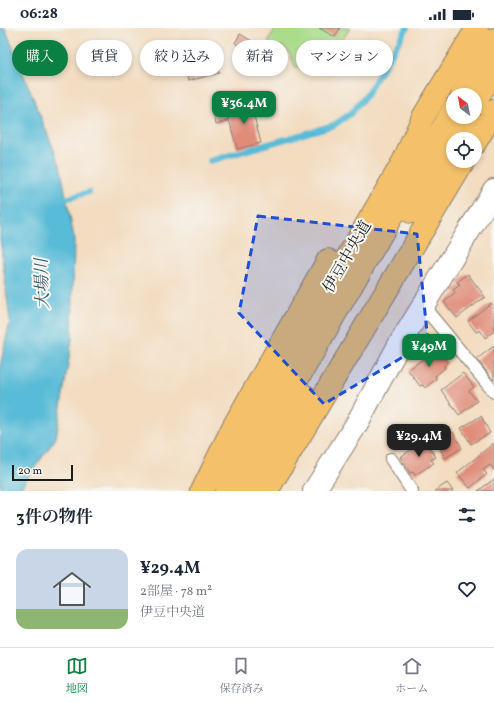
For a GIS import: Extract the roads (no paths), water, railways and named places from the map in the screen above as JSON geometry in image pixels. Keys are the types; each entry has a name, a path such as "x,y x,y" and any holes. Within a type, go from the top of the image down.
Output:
{"highway":[{"name":"伊豆中央道","path":"226,491 236,464 334,280 403,162 424,117 477,28"},
{"path":"466,88 494,39"},
{"path":"482,91 494,70"},
{"path":"482,132 494,111"},
{"path":"202,491 232,429 328,260 410,130 424,117"},
{"path":"236,491 275,418 446,122"},
{"path":"255,491 269,460 295,413 446,154"},
{"path":"267,491 460,168"}],"street":[{"path":"314,491 356,426 399,345 494,190"}],"lane":[{"path":"423,306 494,392"},
{"path":"391,459 412,491"}],"water":[{"name":"大場川","path":"0,28 5,28 12,45 12,76 24,76 60,165 74,238 72,340 56,438 18,491 0,491 0,366 10,321 0,238"}],"waterway":[{"path":"210,161 334,125 350,114 365,97 407,28"},
{"path":"59,201 89,192"}]}
